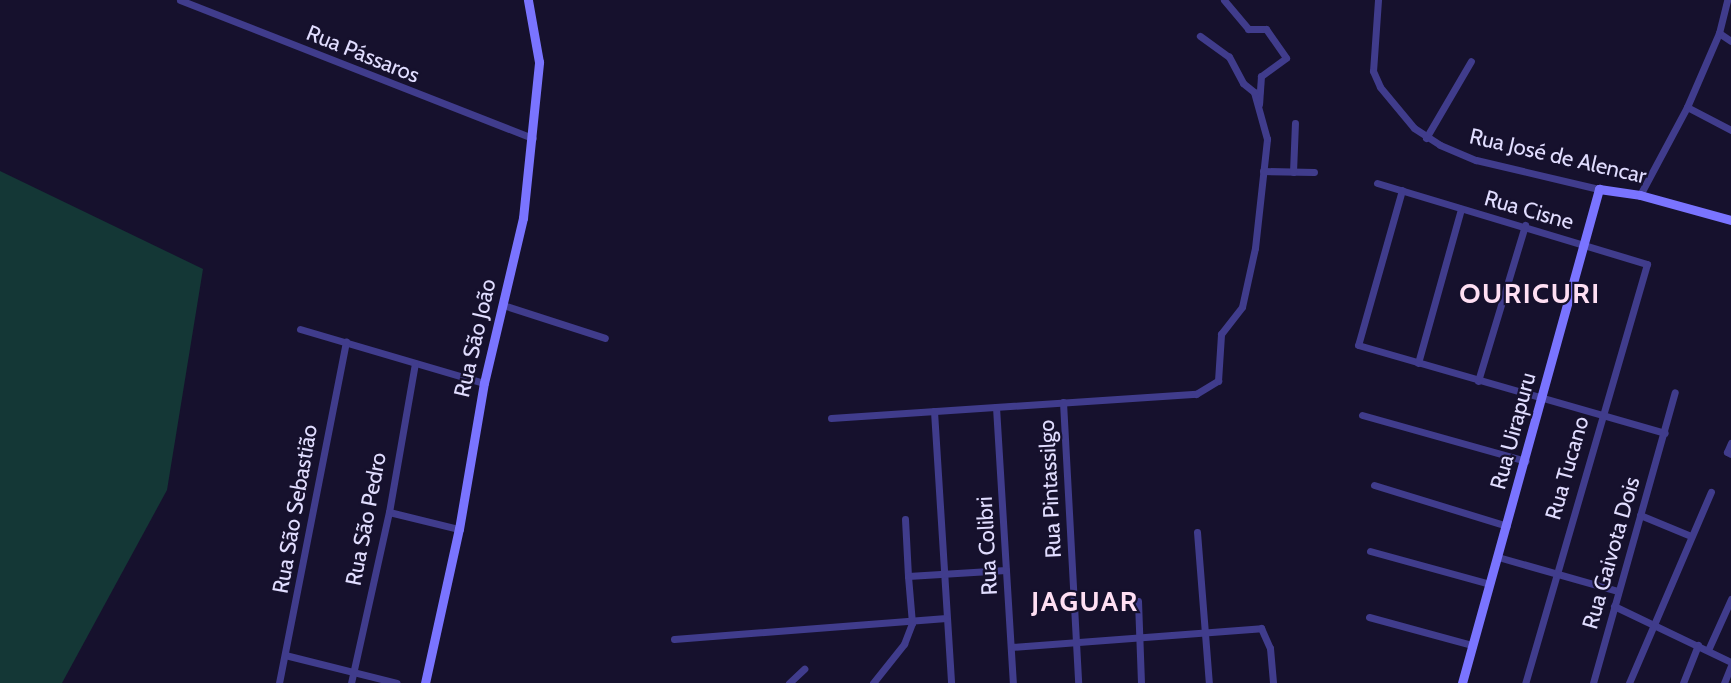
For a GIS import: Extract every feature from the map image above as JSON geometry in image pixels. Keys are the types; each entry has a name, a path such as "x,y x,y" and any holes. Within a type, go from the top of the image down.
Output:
{"street":[{"name":"Rua Pássaros","path":"180,0 533,138"},
{"name":"Rua São João","path":"425,683 459,529 484,383 523,218 539,62 528,0"},
{"path":"831,418 1196,394 1218,381 1221,334 1241,312 1258,234 1267,139 1259,104 1261,76 1286,58 1266,29 1248,29 1224,0"},
{"name":"Rua José de Alencar","path":"1378,0 1373,71 1395,107 1426,138 1476,160 1599,189 1640,195 1731,220"},
{"path":"1640,195 1687,107 1719,33 1728,0"},
{"path":"1719,33 1731,42"},
{"path":"1200,36 1234,63 1259,104"},
{"path":"1426,138 1471,61"},
{"path":"1687,107 1731,130"},
{"path":"1293,172 1294,123"},
{"path":"1263,171 1314,172"},
{"name":"Rua Cisne","path":"1377,183 1461,209 1525,225 1647,264"},
{"name":"Rua Uirapuru","path":"1462,683 1526,461 1599,189"},
{"path":"1402,190 1358,345 1600,417 1665,433"},
{"path":"1418,363 1461,209"},
{"path":"1478,381 1525,225"},
{"name":"Rua Tucano","path":"1525,683 1600,417 1647,264"},
{"path":"503,305 605,338"},
{"path":"300,329 484,383"},
{"name":"Rua São Sebastião","path":"279,683 346,342"},
{"name":"Rua São Pedro","path":"351,683 389,512 415,363"},
{"name":"Rua Gaivota Dois","path":"1593,683 1617,591 1665,433 1675,392"},
{"name":"Rua Pintassilgo","path":"1063,402 1078,683"},
{"name":"Rua Colibri","path":"996,407 1013,683"},
{"path":"934,411 951,683"},
{"path":"1362,415 1526,461"},
{"path":"1729,453 1731,442"},
{"path":"1374,485 1507,526"},
{"path":"1629,683 1651,625 1711,492"},
{"path":"389,512 459,529"},
{"path":"1640,515 1691,537"},
{"path":"873,683 904,644 912,623 905,519"},
{"path":"1197,532 1209,683"},
{"path":"1370,551 1490,584"},
{"path":"1498,557 1617,591"},
{"path":"908,576 1006,570"},
{"path":"1708,650 1731,599"},
{"path":"1138,601 1141,683"},
{"path":"1614,606 1698,645 1731,664 1724,683"},
{"path":"1369,617 1472,645"},
{"path":"674,639 912,623 946,618"},
{"path":"1011,646 1139,639 1261,628 1268,638 1273,683"},
{"path":"1683,683 1698,645"},
{"path":"285,655 397,683"},
{"path":"789,683 804,669"}],"green space":[{"path":"0,171 203,269 167,490 62,683 0,683"}],"district":[{"name":"OURICURI","path":"1530,293"},
{"name":"JAGUAR","path":"1085,601"}]}
